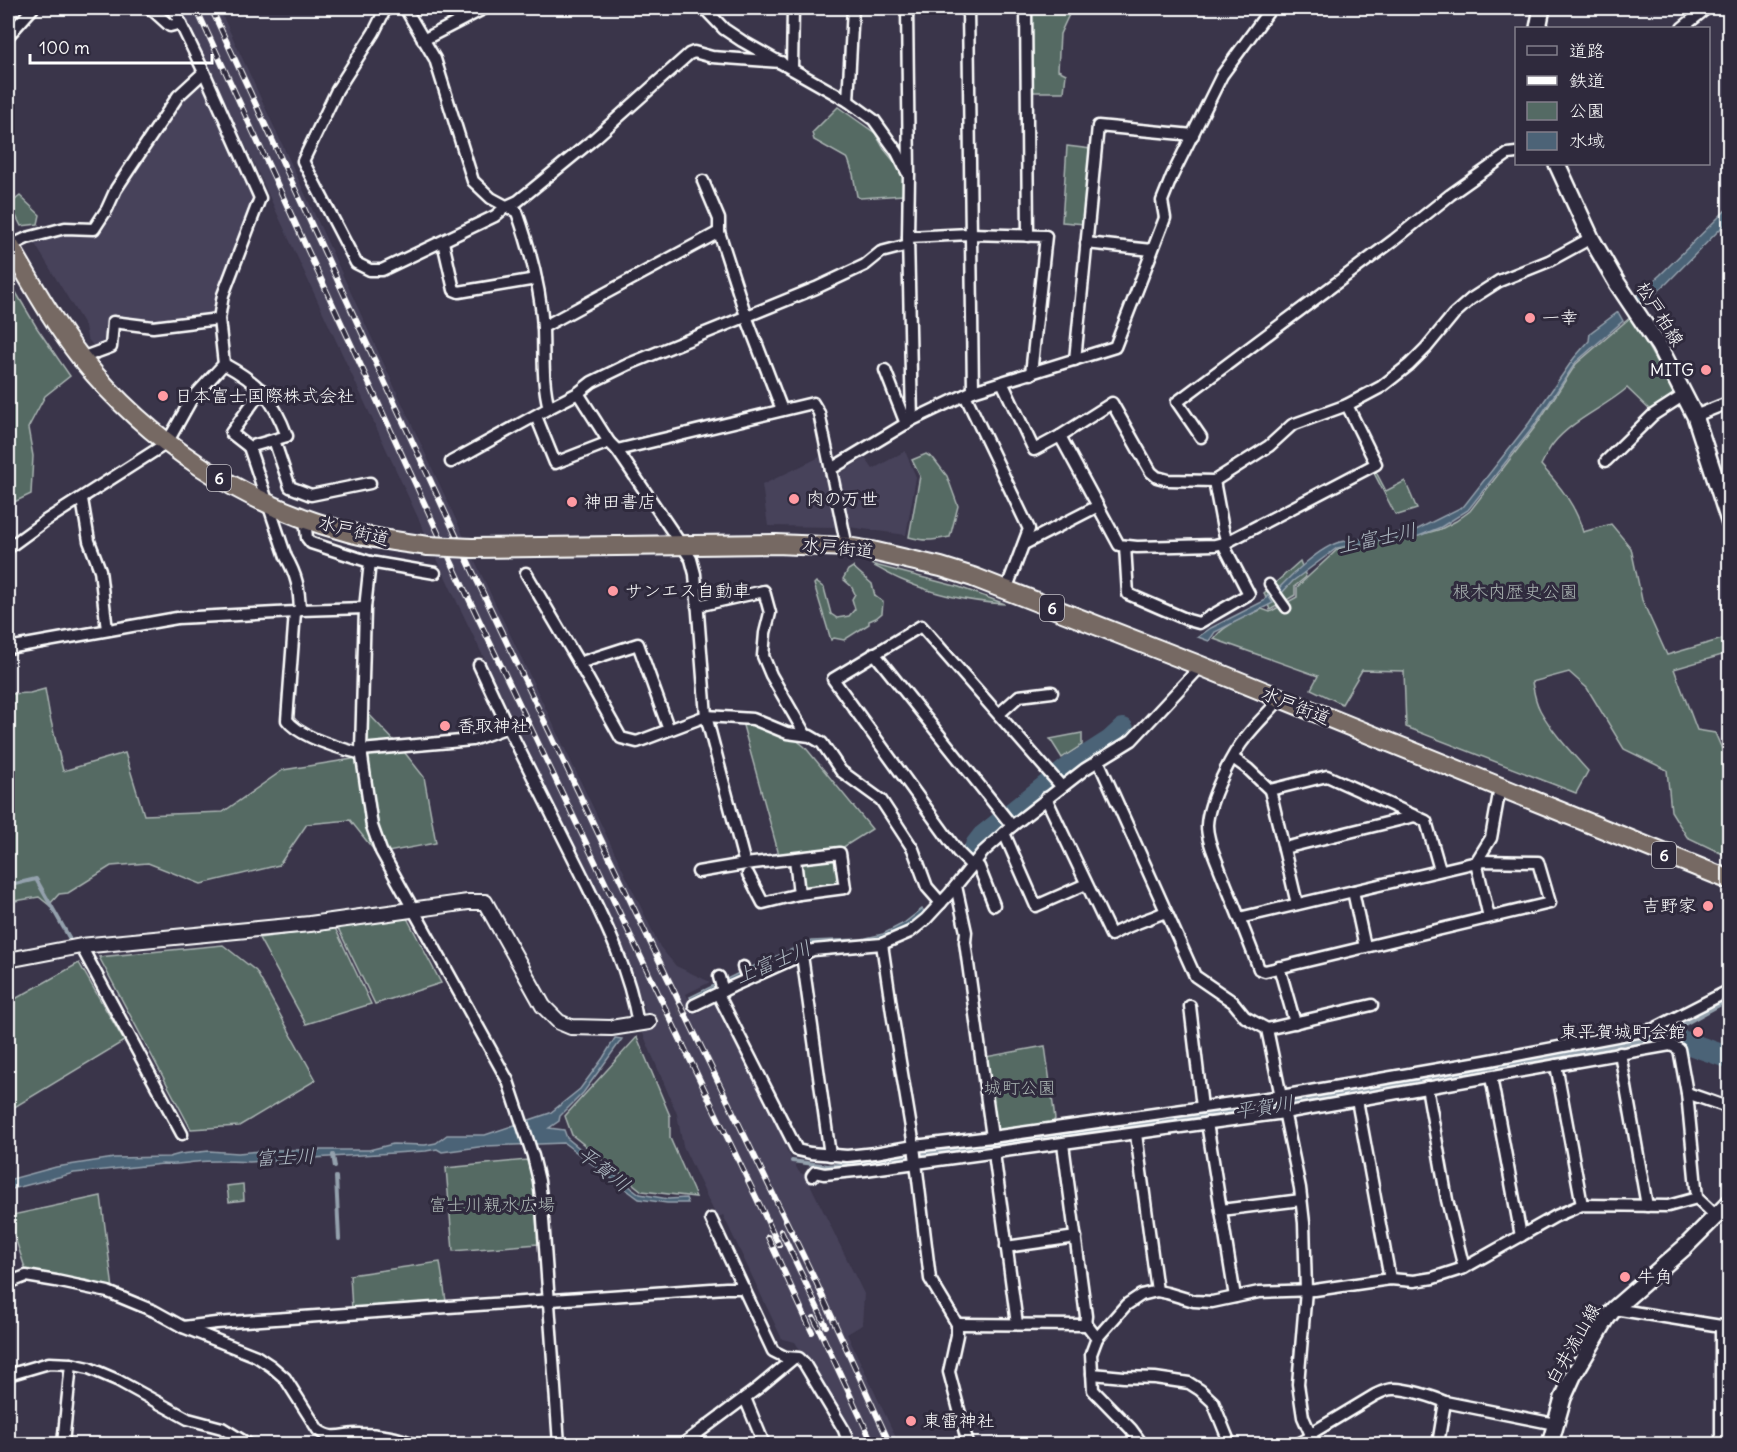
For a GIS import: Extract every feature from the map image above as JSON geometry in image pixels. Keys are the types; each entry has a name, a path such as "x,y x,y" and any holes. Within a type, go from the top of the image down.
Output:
{"highway":[{"name":"水戸街道","path":"9,244 59,328 81,358 128,409 167,444 221,479 268,504 305,519 380,539 428,546 472,548 776,544 848,547 905,557 1006,590 1201,666 1730,880"}],"main road":[{"path":"1538,27 1542,8"},
{"name":"松戸柏線","path":"1557,165 1591,238 1617,283 1659,346 1695,416 1730,524"},
{"name":"白井流山線","path":"1550,1444 1563,1398 1607,1318 1614,1309 1684,1248 1730,1202"}],"street":[{"path":"8,36 33,8"},
{"path":"150,8 170,26 180,23"},
{"path":"8,548 45,521 167,444 191,400 224,364 219,319 223,295 260,198 173,8"},
{"path":"386,8 374,32 337,90 303,161 356,262 370,270 382,270 443,242 495,216 507,206 518,201 595,138 689,54 694,52 712,57 781,62"},
{"path":"405,8 435,59 472,181 491,198 517,212 536,279 543,327 546,394 549,408"},
{"path":"423,40 485,8"},
{"path":"704,8 724,29 742,41 848,101 874,120 897,152 909,175"},
{"path":"792,69 793,8"},
{"path":"848,101 853,8"},
{"path":"907,8 909,422"},
{"path":"968,8 969,393 1029,529 1006,590"},
{"path":"1026,8 1028,236"},
{"path":"831,469 909,422 969,393 1115,347 1165,218 1162,201 1172,176 1222,75 1271,8"},
{"path":"1683,27 1707,8"},
{"path":"9,244 65,228 94,229 116,189 178,96 204,72"},
{"path":"1075,360 1098,126 1193,135"},
{"path":"1201,437 1177,402 1394,240 1450,195 1508,154 1515,153"},
{"path":"703,181 719,219 719,232 746,316 783,410"},
{"path":"543,327 719,232"},
{"path":"450,462 628,364 816,288 865,265 881,252 908,241 970,234 1046,236 1031,374"},
{"path":"1002,382 1034,450 1112,403 1151,472 1157,477 1168,480 1214,481 1269,446 1292,425 1347,405 1381,387 1426,348 1454,314 1471,299 1498,281 1549,261 1591,238"},
{"path":"443,242 454,290 459,292 536,279"},
{"path":"1086,243 1152,250"},
{"path":"81,358 111,347 113,322 153,327 219,319"},
{"path":"224,364 243,374 262,390 279,414 287,436 249,447"},
{"path":"885,370 909,422"},
{"path":"262,390 231,433 249,447 286,557 300,589 287,720 291,726 320,741 362,752 472,740 508,727"},
{"path":"578,393 692,563 706,716 747,869 763,903 799,894 844,888 840,853 747,869 698,872"},
{"path":"1606,461 1653,415 1684,395"},
{"path":"1695,416 1730,402"},
{"path":"617,450 813,403 819,413 848,547"},
{"path":"1060,436 1119,545 1215,545 1225,543 1376,464 1347,405"},
{"path":"536,416 555,463 609,442"},
{"path":"274,440 290,487 311,495 370,483"},
{"path":"1125,546 1128,594 1188,620 1199,623 1249,594 1225,543 1214,481"},
{"path":"82,499 89,541 100,570 107,630"},
{"path":"1024,544 1098,506"},
{"path":"305,519 307,538 311,543 370,562 435,573"},
{"path":"370,562 365,609 362,752 372,826 381,851 508,1081 533,1156 542,1204 559,1444"},
{"path":"526,573 621,738 637,742 706,716 753,719 787,733 805,734 822,743 840,771 881,800 913,849 927,887 941,903"},
{"path":"1269,584 1286,608"},
{"path":"697,606 764,591 770,613 763,656 771,675 805,734"},
{"path":"8,648 177,618 365,609"},
{"path":"994,904 979,867 958,852 833,679 921,626 1061,786"},
{"path":"579,663 638,644 669,730"},
{"path":"874,653 1000,811 1036,906 1086,884"},
{"path":"8,960 81,946 310,924 468,902 485,902 543,1006 559,1022 581,1028 611,1028 644,1023 622,962 596,904 479,665"},
{"path":"694,1005 813,950 882,944 910,932 926,919 973,864 1008,829 1061,786 1132,740 1201,666"},
{"path":"999,714 1019,696 1052,692"},
{"path":"1239,918 1476,862 1538,862 1550,903 1279,967 1259,969 1239,918 1210,843 1207,828 1211,807 1223,775 1245,738 1280,699"},
{"path":"1233,758 1270,790 1297,904"},
{"path":"1098,760 1195,976 1233,1002 1245,1017 1267,1029 1372,1005"},
{"path":"1270,790 1327,776 1426,821 1440,870"},
{"path":"1489,917 1476,862 1491,838 1500,788"},
{"path":"1046,798 1111,935 1125,926 1166,912"},
{"path":"1284,848 1415,816"},
{"path":"795,859 799,894"},
{"path":"956,886 966,932 992,1137"},
{"path":"1353,891 1365,947"},
{"path":"882,944 914,1146 930,1279 957,1324 957,1335 949,1372 968,1444"},
{"path":"81,946 182,1134"},
{"path":"802,955 830,1155"},
{"path":"743,967 748,979"},
{"path":"1279,967 1295,1023"},
{"path":"718,977 721,992 797,1150 847,1156 875,1154 914,1146 1281,1096 1485,1061 1654,1029 1730,990"},
{"path":"1190,1006 1202,1107"},
{"path":"1267,1029 1301,1200 1306,1290 1298,1384 1303,1417 1312,1438"},
{"path":"812,1176 815,1172 824,1174 916,1163 1284,1113 1670,1044 1679,1049 1687,1094 1697,1198 1716,1216"},
{"path":"1620,1053 1647,1206"},
{"path":"1556,1065 1582,1205"},
{"path":"1491,1077 1521,1236"},
{"path":"1427,1088 1447,1200 1464,1268"},
{"path":"1687,1094 1730,1108"},
{"path":"1358,1100 1390,1280"},
{"path":"1207,1123 1235,1297"},
{"path":"1136,1134 1157,1291"},
{"path":"1063,1144 1086,1316 1085,1325"},
{"path":"994,1153 1017,1324"},
{"path":"1142,1444 1093,1390 1091,1354 1097,1338 1126,1305 1141,1295 1157,1291 1194,1301 1212,1302 1259,1292 1315,1290 1390,1280 1414,1281 1432,1278 1464,1268 1556,1216 1582,1205 1668,1206 1697,1198"},
{"path":"1221,1210 1301,1200"},
{"path":"711,1219 773,1351 785,1357 799,1358 804,1364 844,1430 849,1444"},
{"path":"1006,1247 1076,1237"},
{"path":"8,1283 26,1276 108,1292 154,1311 183,1327 256,1356 285,1378 318,1430 325,1436 337,1437 358,1433 384,1436 413,1444"},
{"path":"183,1327 744,1288"},
{"path":"1614,1309 1725,1325 1722,1444"},
{"path":"957,1324 1087,1324 1097,1338"},
{"path":"683,1444 794,1358"},
{"path":"8,1375 49,1363 89,1368 117,1380 188,1419 222,1428 248,1444"},
{"path":"63,1444 71,1364"},
{"path":"1092,1374 1155,1378 1189,1383 1200,1389 1213,1402 1230,1444"},
{"path":"1298,1444 1312,1438 1384,1390 1395,1388 1446,1402 1555,1424"},
{"path":"745,1398 764,1444"},
{"path":"1438,1444 1446,1402"}],"shaded area":[{"path":"182,8 219,8 482,576 660,947 676,966 710,982 686,994 696,1014 715,1003 789,1142 786,1149 799,1172 806,1176 864,1294 862,1325 847,1334 899,1444 857,1444 847,1424 795,1342 782,1339 723,1215 717,1218 683,1146 677,1114 641,1029 647,1016 629,966 595,888 458,604"},
{"path":"196,83 204,83 257,199 218,293 214,312 210,316 163,322 111,318 106,322 106,341 102,346 95,348 87,338 85,326 35,244 67,234 95,236 106,221 118,196"},
{"path":"905,451 916,477 906,535 849,527 838,475 865,458 873,469"},
{"path":"820,457 836,527 768,526 762,485"}],"green space":[{"path":"1028,8 1072,8 1060,34 1058,70 1066,74 1064,92 1030,92"},
{"path":"838,107 875,133 897,165 904,181 903,195 860,198 857,196 848,159 814,140 812,133"},
{"path":"1067,146 1091,149 1085,224 1062,222"},
{"path":"20,196 40,215 38,224 21,226 10,204"},
{"path":"8,279 37,328 70,376 45,396 28,428 33,456 31,494 8,505"},
{"name":"根木内歴史公園","path":"1631,317 1675,395 1651,411 1627,388 1569,428 1551,446 1541,465 1571,504 1583,532 1611,524 1631,548 1642,600 1667,655 1729,637 1729,653 1674,669 1697,730 1715,733 1729,765 1729,857 1687,837 1671,811 1667,770 1624,749 1587,688 1569,672 1532,682 1537,703 1545,718 1562,742 1588,771 1576,793 1406,727 1404,671 1362,670 1342,704 1311,689 1318,676 1214,639 1223,629 1236,621 1262,609 1270,612 1297,597 1297,587 1338,549 1353,543 1378,538 1427,533 1441,529 1470,511 1535,427 1576,364"},
{"path":"926,454 934,459 947,476 958,506 950,537 920,540 909,537 920,476 912,460"},
{"path":"1376,472 1386,491 1405,481 1417,509 1395,514 1374,473"},
{"path":"1300,561 1306,577 1295,586 1295,595 1270,610 1264,593"},
{"path":"871,564 959,587 1005,604 967,600 941,594 896,578"},
{"path":"853,567 872,584 875,596 883,602 882,613 844,640 834,638 831,640 814,584 816,582 824,588 831,614 837,618 849,616 855,609 852,599 855,594 851,586 843,579 848,570"},
{"path":"45,689 63,771 125,753 144,815 223,812 283,770 352,759 363,708 401,748 424,777 436,843 377,854 350,820 307,824 279,865 201,884 148,863 111,866 68,893 59,894 49,905 39,897 8,902 8,694 30,693"},
{"path":"742,722 795,739 805,747 872,829 842,848 779,855"},
{"path":"1082,733 1082,745 1062,758 1050,739"},
{"path":"835,858 840,871 840,884 803,887 800,865 819,859"},
{"path":"407,918 441,983 375,1004 337,926"},
{"path":"335,928 371,1004 306,1024 259,938"},
{"path":"223,945 256,971 316,1080 239,1126 191,1129 99,957"},
{"path":"79,963 124,1041 8,1111 8,1003"},
{"path":"637,1037 670,1116 670,1138 696,1197 642,1191 572,1135 565,1116"},
{"name":"城町公園","path":"1045,1046 1055,1119 1051,1125 999,1132 993,1128 985,1057"},
{"name":"富士川親水広場","path":"527,1160 533,1180 538,1244 453,1251 446,1168"},
{"path":"243,1184 244,1200 229,1202 227,1186"},
{"path":"101,1196 113,1289 87,1280 27,1274 8,1216"},
{"path":"440,1262 446,1301 352,1310 350,1275"}],"water":[{"path":"1729,207 1729,220 1640,307 1634,298"},
{"path":"1618,312 1623,321 1576,362 1534,426 1468,510 1441,527 1419,536 1337,548 1293,581 1280,595 1277,590 1290,577 1315,555 1332,545 1416,530 1464,506 1589,341 1590,333"},
{"path":"1268,595 1273,603 1215,632 1209,641 1198,637 1264,601"},
{"path":"1118,728 1123,736 1062,778 1057,771 1079,753"},
{"path":"1044,780 1049,787 1011,819 1004,811"},
{"path":"993,820 1000,828 971,856 962,849 977,832"},
{"path":"922,909 926,913 910,925 885,938 833,944 692,1001 690,997 811,941 862,939 883,934 904,923"},
{"name":"富士川","path":"615,1038 622,1039 583,1093 560,1116 559,1121 549,1128 564,1130 567,1138 640,1194 668,1199 686,1198 688,1203 639,1199 564,1143 486,1146 442,1152 437,1149 249,1162 203,1161 163,1164 74,1173 8,1190 8,1180 56,1167 114,1158 169,1157 209,1151 238,1153 272,1150 369,1150 393,1144 436,1143 447,1135 485,1135 550,1113 580,1089"}],"waterway":[{"name":"上富士川","path":"976,845 983,836 1071,766 1110,741 1123,729"},
{"path":"15,884 36,879 70,939"},
{"name":"平賀川","path":"792,1161 828,1166 869,1162 1266,1107 1667,1036 1670,1032 1730,999"},
{"name":"平賀川","path":"1667,1036 1730,1058"},
{"path":"333,1155 335,1167"},
{"path":"336,1177 339,1239"}],"tunnel":[{"path":"649,1022 694,1005"}],"railway":[{"path":"196,8 457,574 779,1245"},
{"path":"211,8 472,570 816,1282 890,1444"},
{"path":"781,1231 826,1326"},
{"path":"768,1237 812,1332"},
{"path":"814,1318 873,1444"}],"place":[{"name":"一幸","path":"1530,318"},
{"name":"MITG","path":"1706,370"},
{"name":"日本富士国際株式会社","path":"163,396"},
{"name":"肉の万世","path":"794,499"},
{"name":"神田書店","path":"572,502"},
{"name":"サンエス自動車","path":"613,591"},
{"name":"香取神社","path":"445,726"},
{"name":"吉野家","path":"1708,906"},
{"name":"東平賀城町会館","path":"1698,1032"},
{"name":"牛角","path":"1625,1277"},
{"name":"東雷神社","path":"911,1421"}]}
